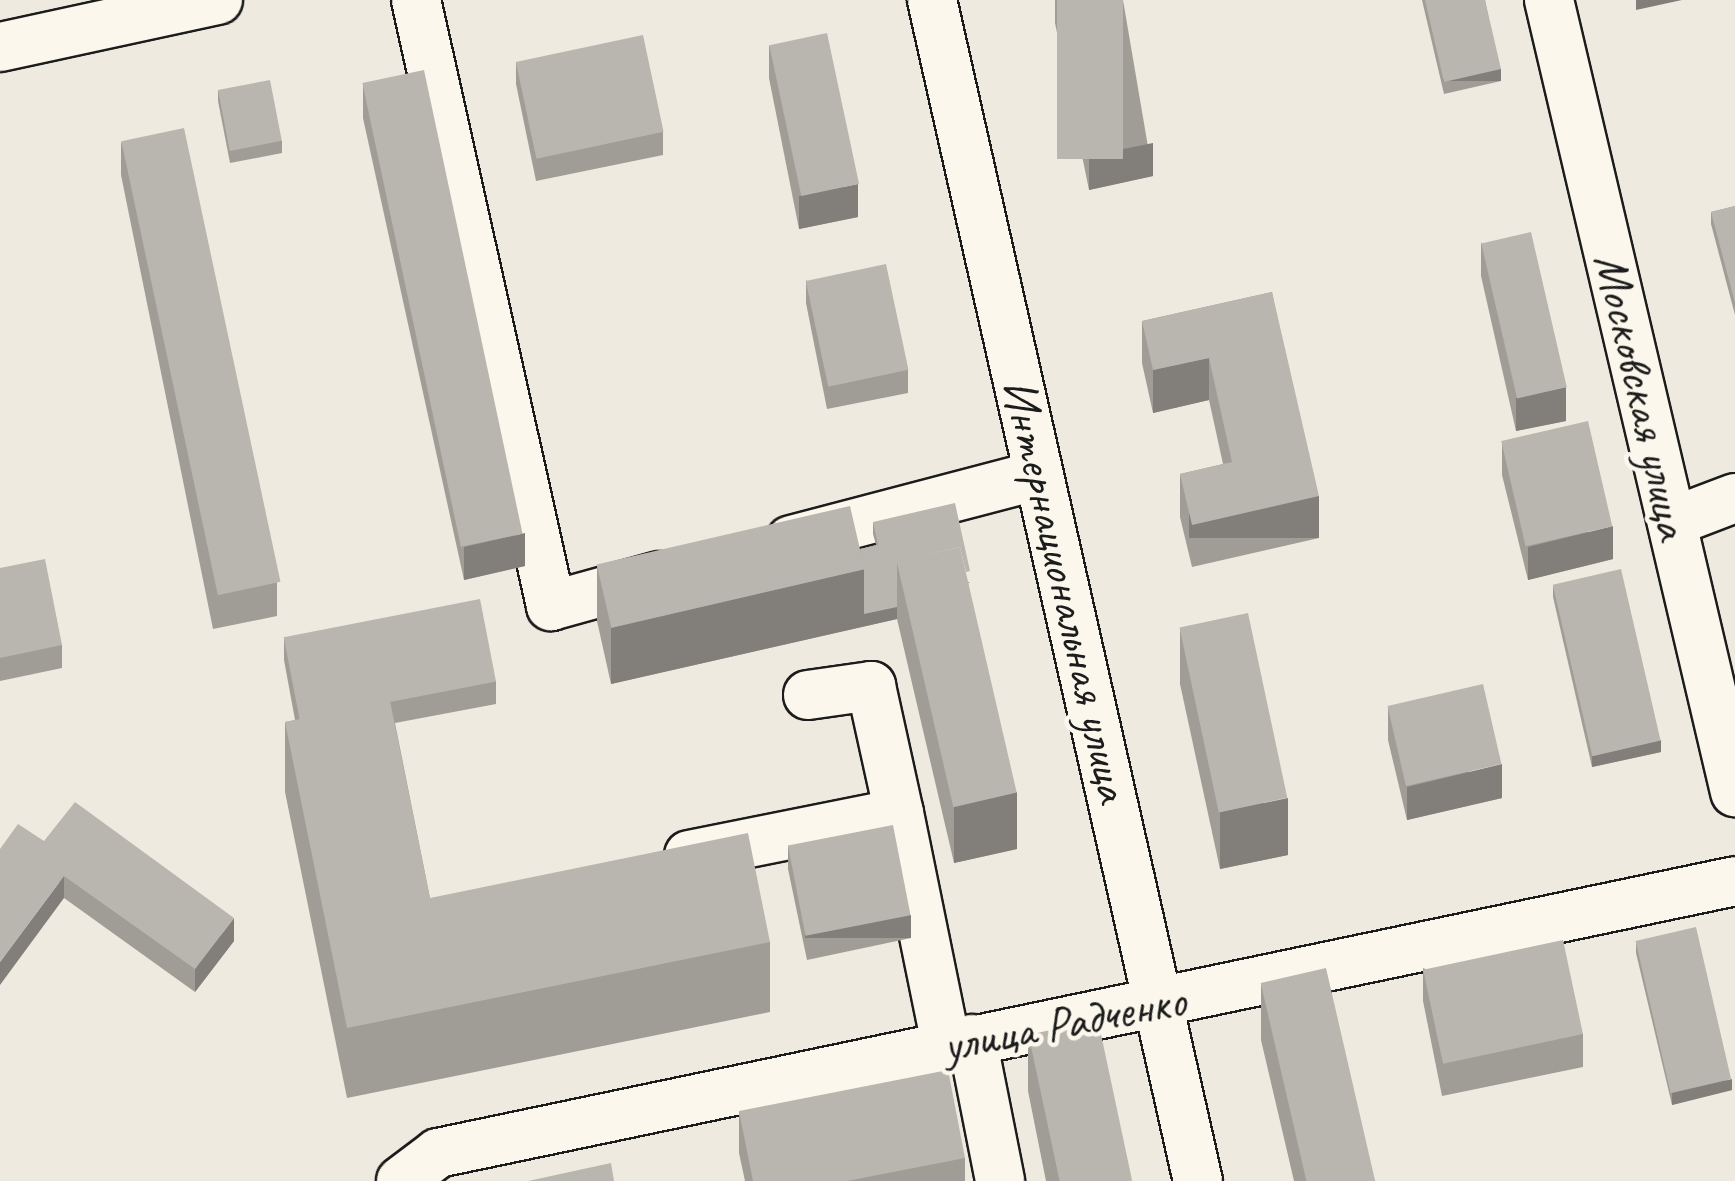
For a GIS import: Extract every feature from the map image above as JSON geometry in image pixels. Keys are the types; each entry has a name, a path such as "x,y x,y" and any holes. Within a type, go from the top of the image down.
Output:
{"street":[{"path":"0,47 218,0"},
{"path":"416,0 550,606 1039,475"},
{"name":"Интернациональная улица","path":"932,0 1198,1181"},
{"name":"Московская улица","path":"1549,0 1735,792"},
{"path":"1672,522 1735,498"},
{"path":"808,695 872,686 899,812 1000,1181"},
{"path":"645,864 899,812"},
{"name":"улица Радченко","path":"400,1181 438,1154 1735,881"}],"building":[{"path":"1057,0 1123,0 1123,159 1057,159"},
{"path":"1425,0 1485,0 1501,69 1444,82"},
{"path":"827,33 859,184 801,196 769,45"},
{"path":"643,35 664,132 536,159 516,62"},
{"path":"424,70 523,534 461,547 362,83"},
{"path":"270,80 282,141 230,151 218,90"},
{"path":"184,128 280,582 218,595 121,141"},
{"path":"1735,206 1735,303 1711,212"},
{"path":"1531,232 1567,387 1517,398 1481,243"},
{"path":"886,264 908,370 828,387 806,281"},
{"path":"1272,292 1319,496 1192,525 1180,474 1232,462 1209,358 1153,370 1142,321"},
{"path":"1588,421 1612,526 1526,546 1501,441"},
{"path":"955,503 970,571 966,572 960,547 897,562 897,607 864,614 860,549 878,545 873,522"},
{"path":"850,506 865,569 611,628 597,564"},
{"path":"960,547 1017,793 953,807 897,562"},
{"path":"45,559 62,645 0,658 0,568"},
{"path":"1621,569 1661,740 1592,756 1553,585"},
{"path":"480,599 496,681 300,720 284,637"},
{"path":"1248,613 1287,798 1219,812 1180,628"},
{"path":"1483,684 1501,764 1406,786 1388,706"},
{"path":"390,701 430,898 748,833 770,942 347,1028 285,722"},
{"path":"75,802 234,918 195,969 64,876 0,962 0,849 18,824 44,841"},
{"path":"893,825 911,915 806,936 788,845"},
{"path":"1696,927 1731,1079 1671,1093 1636,941"},
{"path":"1563,940 1583,1034 1443,1064 1423,970"},
{"path":"1326,968 1375,1181 1306,1181 1261,983"},
{"path":"1098,1020 1132,1180 1060,1181 1029,1035"},
{"path":"948,1070 965,1158 847,1181 753,1181 739,1111"},
{"path":"611,1163 614,1181 528,1181"}]}
